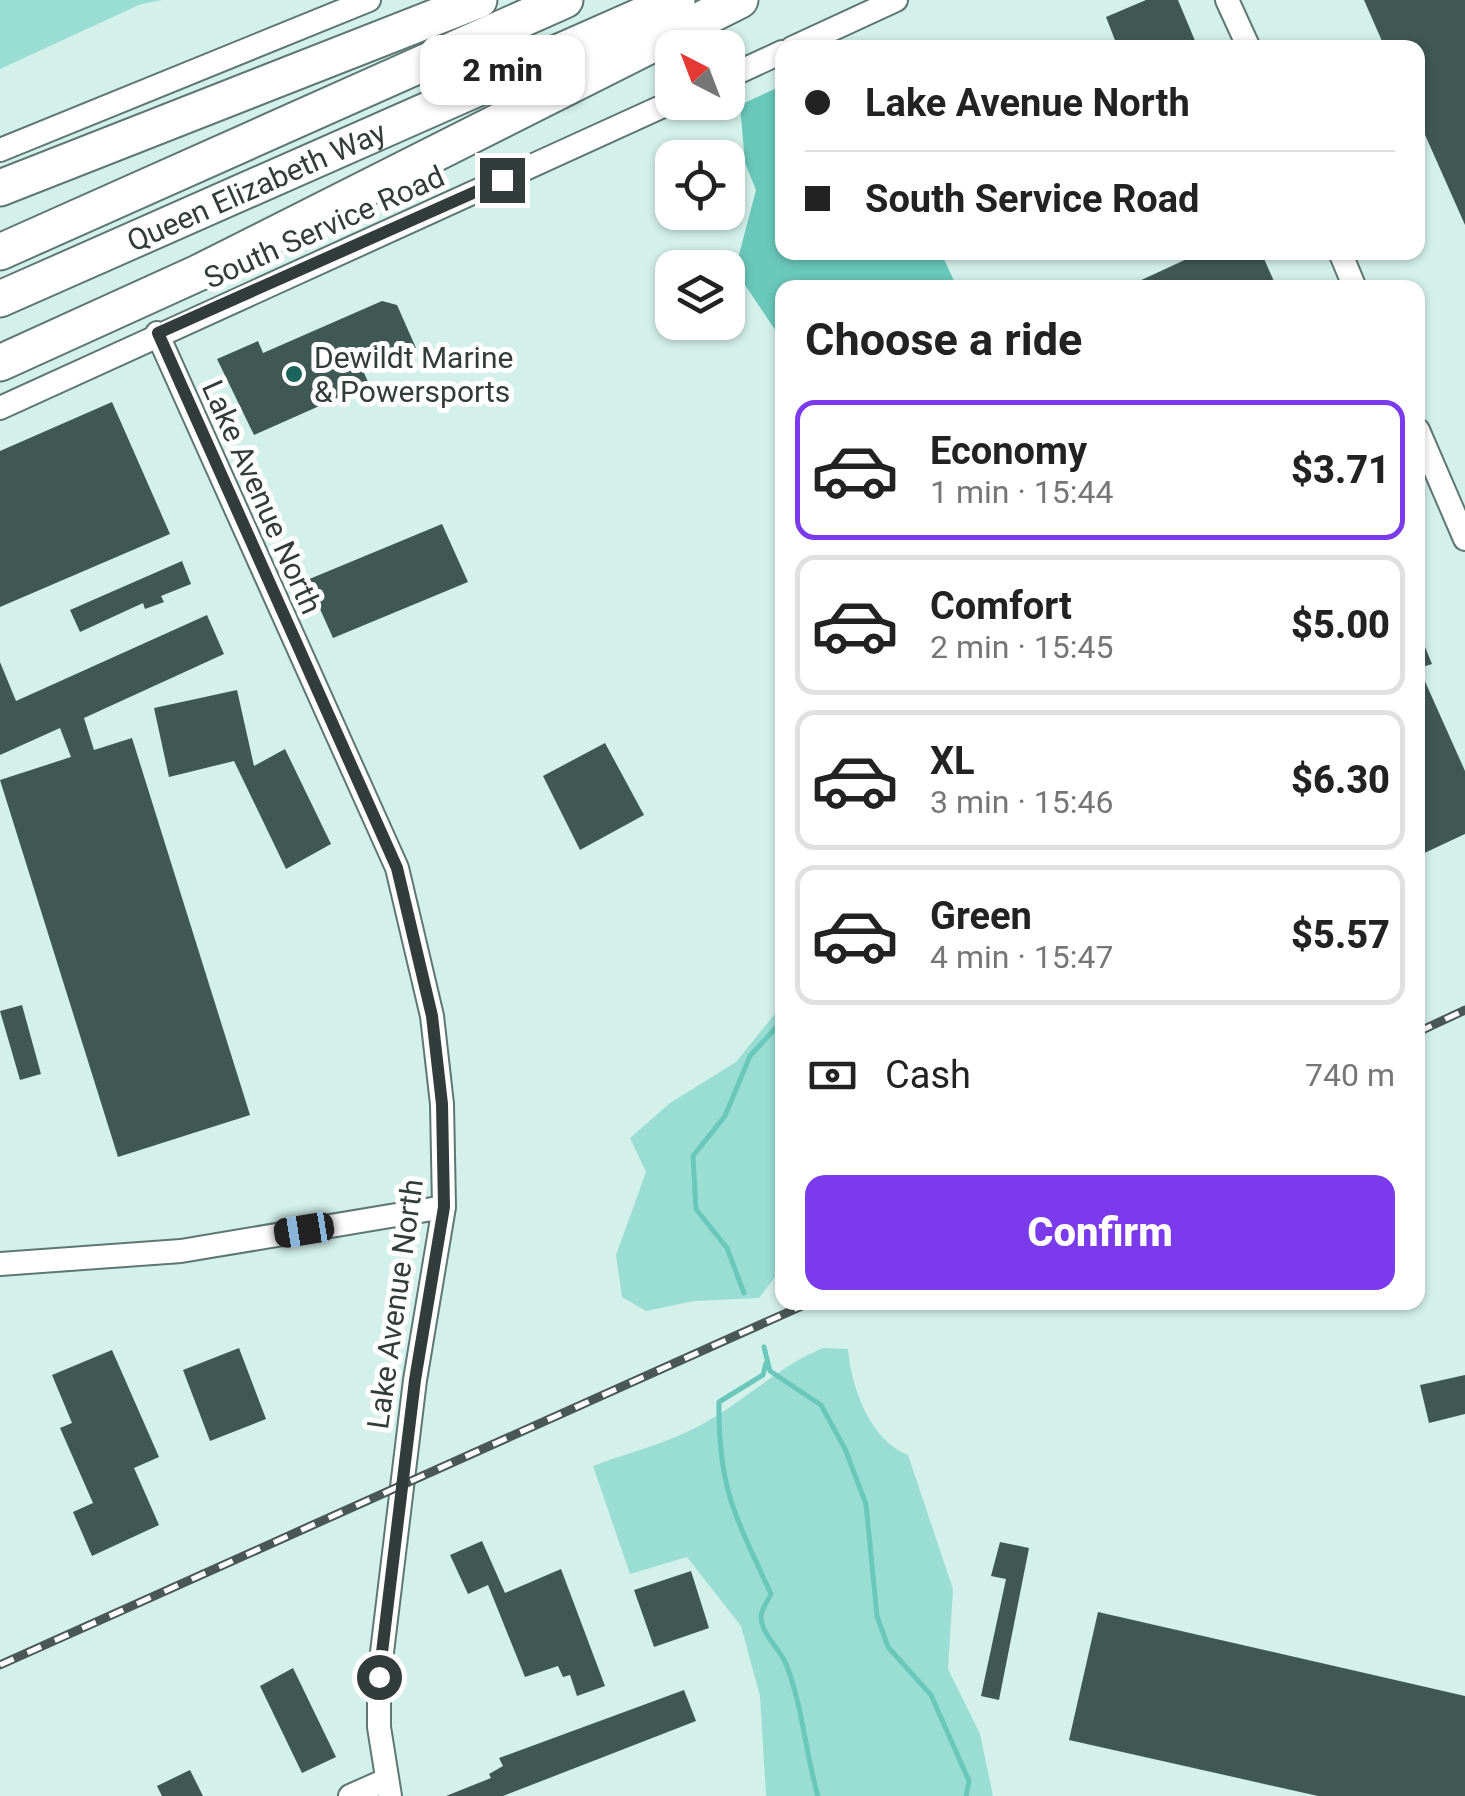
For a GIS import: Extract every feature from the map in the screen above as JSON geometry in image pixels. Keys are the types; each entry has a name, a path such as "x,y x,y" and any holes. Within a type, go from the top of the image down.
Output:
{"highway":[{"path":"0,188 479,0"},
{"name":"Queen Elizabeth Way","path":"0,252 565,0"},
{"name":"Queen Elizabeth Way","path":"0,299 678,0"},
{"path":"0,363 198,273 740,0"}],"street":[{"path":"0,150 370,0"},
{"path":"809,40 896,0"},
{"path":"1228,0 1246,40"},
{"path":"745,69 775,55"},
{"name":"South Service Road","path":"0,408 655,110"},
{"name":"Lake Avenue North","path":"158,333 397,868 432,1016 442,1104 444,1207 415,1380 379,1677 379,1727 388,1788"},
{"path":"1425,446 1465,539"},
{"path":"0,1264 181,1251 444,1207"},
{"path":"350,1796 388,1788"}],"shaded area":[{"path":"0,0 162,0 141,4 0,69"},
{"path":"775,89 775,260 944,260 954,280 775,280 775,330 745,285 745,250 740,250 756,190 745,163 745,103"},
{"path":"775,1014 775,1277 759,1298 694,1301 646,1311 622,1297 616,1255 646,1172 630,1138 670,1103 736,1062"},
{"path":"823,1348 848,1349 853,1379 865,1411 883,1437 908,1455 953,1589 948,1669 980,1734 993,1796 766,1796 760,1696 741,1626 687,1557 630,1574 593,1466 697,1427 790,1365"}],"building":[{"path":"1146,0 1178,0 1195,40 1115,40 1106,17"},
{"path":"1364,0 1465,0 1465,225 1425,135 1425,40 1382,40"},
{"path":"1185,260 1265,260 1273,280 1141,280"},
{"name":"Dewildt Marine & Powersports","path":"382,301 397,305 416,348 364,373 369,384 254,435 217,359 258,341 263,353"},
{"path":"112,402 170,534 0,607 0,451"},
{"path":"442,524 468,582 333,638 307,580"},
{"path":"182,561 191,584 161,596 164,602 145,609 143,603 80,632 70,610"},
{"path":"207,615 224,654 84,718 94,750 132,738 250,1115 118,1157 0,780 71,757 60,728 0,755 0,662 16,701"},
{"path":"1425,647 1432,664 1425,666"},
{"path":"1425,681 1465,771 1465,834 1425,853"},
{"path":"237,690 254,766 285,749 331,844 286,869 234,761 169,777 154,708"},
{"path":"605,743 644,815 580,850 543,776"},
{"path":"22,1005 41,1074 20,1080 0,1011"},
{"path":"239,1348 266,1419 210,1441 183,1370"},
{"path":"112,1350 159,1457 134,1468 159,1525 92,1556 73,1512 93,1503 60,1428 72,1423 52,1375"},
{"path":"1465,1375 1465,1414 1429,1423 1420,1385"},
{"path":"482,1541 505,1593 561,1569 605,1686 577,1696 570,1675 563,1677 558,1666 525,1677 488,1585 468,1594 450,1555"},
{"path":"1000,1542 1029,1548 999,1700 981,1696 1006,1579 991,1576"},
{"path":"691,1571 709,1628 654,1647 634,1590"},
{"path":"1098,1612 1465,1696 1465,1796 1318,1796 1069,1740"},
{"path":"293,1668 336,1757 302,1773 260,1686"},
{"path":"684,1690 696,1721 503,1796 446,1796 491,1778 489,1774 503,1766 499,1758"},
{"path":"190,1770 203,1796 162,1796 157,1786"}],"waterway":[{"path":"744,1293 727,1248 696,1209 693,1156 725,1116 750,1056 775,1029"},
{"path":"764,1347 770,1371 821,1405 845,1449 866,1504 877,1616 888,1647 931,1695 969,1781 966,1796"},
{"path":"766,1363 763,1375 719,1402 722,1458 731,1502 771,1594 762,1623 792,1680 818,1796"}],"railway":[{"path":"1425,1029 1465,1010"},
{"path":"0,1665 793,1310"}],"place":[{"name":"Dewildt Marine & Powersports","path":"294,374"}],"route":[{"path":"379,1677 403,1465 444,1207 442,1104 432,1016 414,923 397,868 244,533 158,333 502,180"}]}
